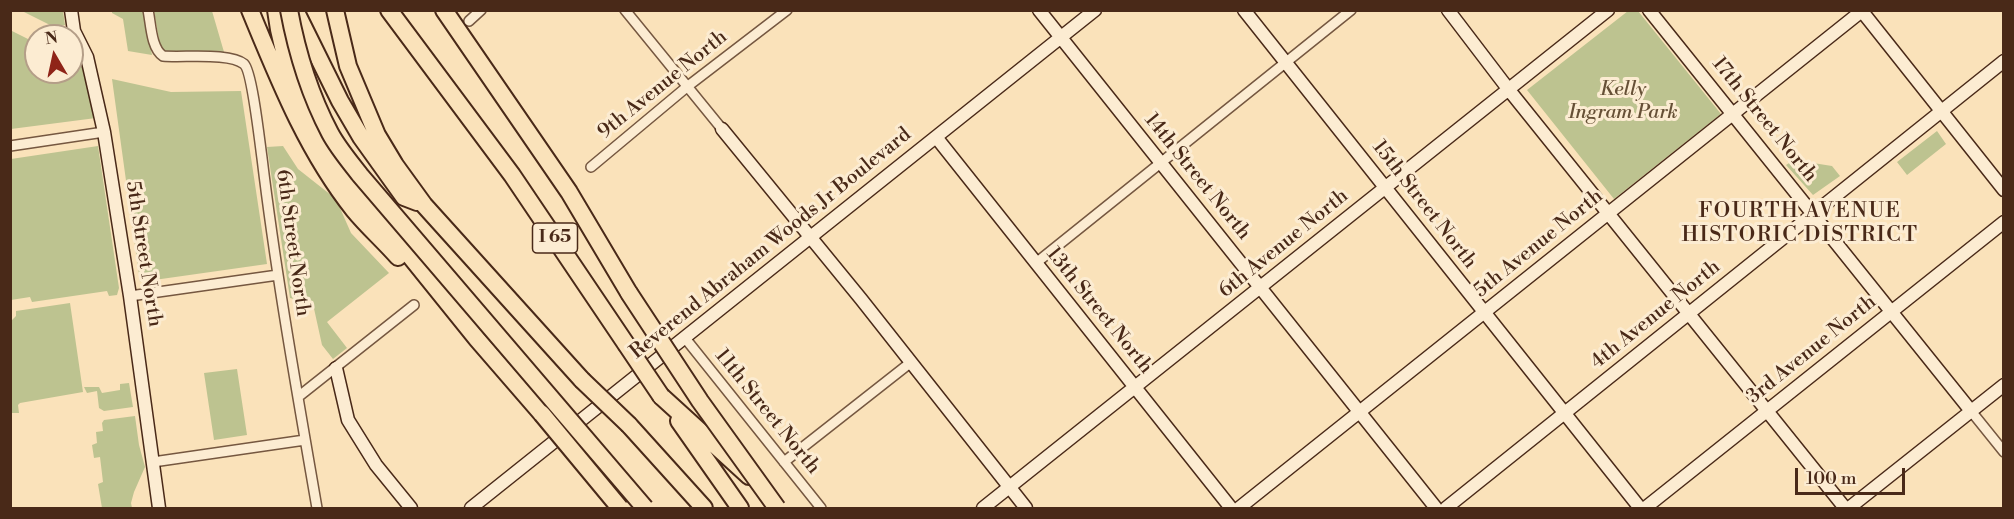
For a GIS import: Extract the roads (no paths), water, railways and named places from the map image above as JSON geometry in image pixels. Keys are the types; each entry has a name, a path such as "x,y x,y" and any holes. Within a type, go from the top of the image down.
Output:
{"highway":[{"path":"250,10 291,108 311,146 355,211 477,339"},
{"path":"276,10 278,27 290,71 307,113 348,180 477,339 620,508"},
{"path":"289,10 298,51 312,92 331,134 349,161 645,508"},
{"path":"295,10 340,101 376,160 404,197 424,205"},
{"path":"334,10 348,66 377,135 424,205 582,380 629,425 704,508"},
{"name":"I 65","path":"389,10 512,175 661,396 740,508"},
{"path":"397,10 413,40"},
{"path":"444,10 569,192 629,293 700,401 777,508"},
{"path":"661,396 786,508"}],"street":[{"name":"5th Street North","path":"71,10 74,31 87,57 104,132 130,296 159,508"},
{"name":"6th Street North","path":"148,10 155,46 159,54 163,56 221,57 239,61 247,68 258,127 278,275 317,508"},
{"path":"469,21 481,10"},
{"path":"626,10 861,299 1026,508"},
{"name":"9th Avenue North","path":"591,167 688,86 787,10"},
{"name":"14th Street North","path":"1039,10 1436,508"},
{"name":"Reverend Abraham Woods Jr Boulevard","path":"471,508 1095,10"},
{"name":"15th Street North","path":"1244,10 1640,508"},
{"path":"1036,263 1351,10"},
{"path":"1448,10 1509,90 1847,508 2004,386"},
{"name":"6th Avenue North","path":"983,508 1608,10"},
{"name":"17th Street North","path":"1649,10 2004,452"},
{"path":"1862,11 2004,190"},
{"name":"5th Avenue North","path":"1239,508 1862,11"},
{"name":"4th Avenue North","path":"1446,508 2004,61"},
{"path":"10,146 104,132"},
{"name":"13th Street North","path":"936,137 1231,508"},
{"name":"3rd Avenue North","path":"1645,508 2004,222"},
{"path":"130,296 278,275"},
{"path":"298,398 414,305"},
{"name":"11th Street North","path":"685,338 821,508"},
{"path":"784,462 910,363"},
{"path":"336,368 348,420 376,465 411,508"},
{"path":"153,462 305,440"}],"district":[{"name":"FOURTH AVENUE HISTORIC DISTRICT","path":"1800,224"}],"park label":[{"name":"Kelly Ingram Park","path":"1623,102"}]}
